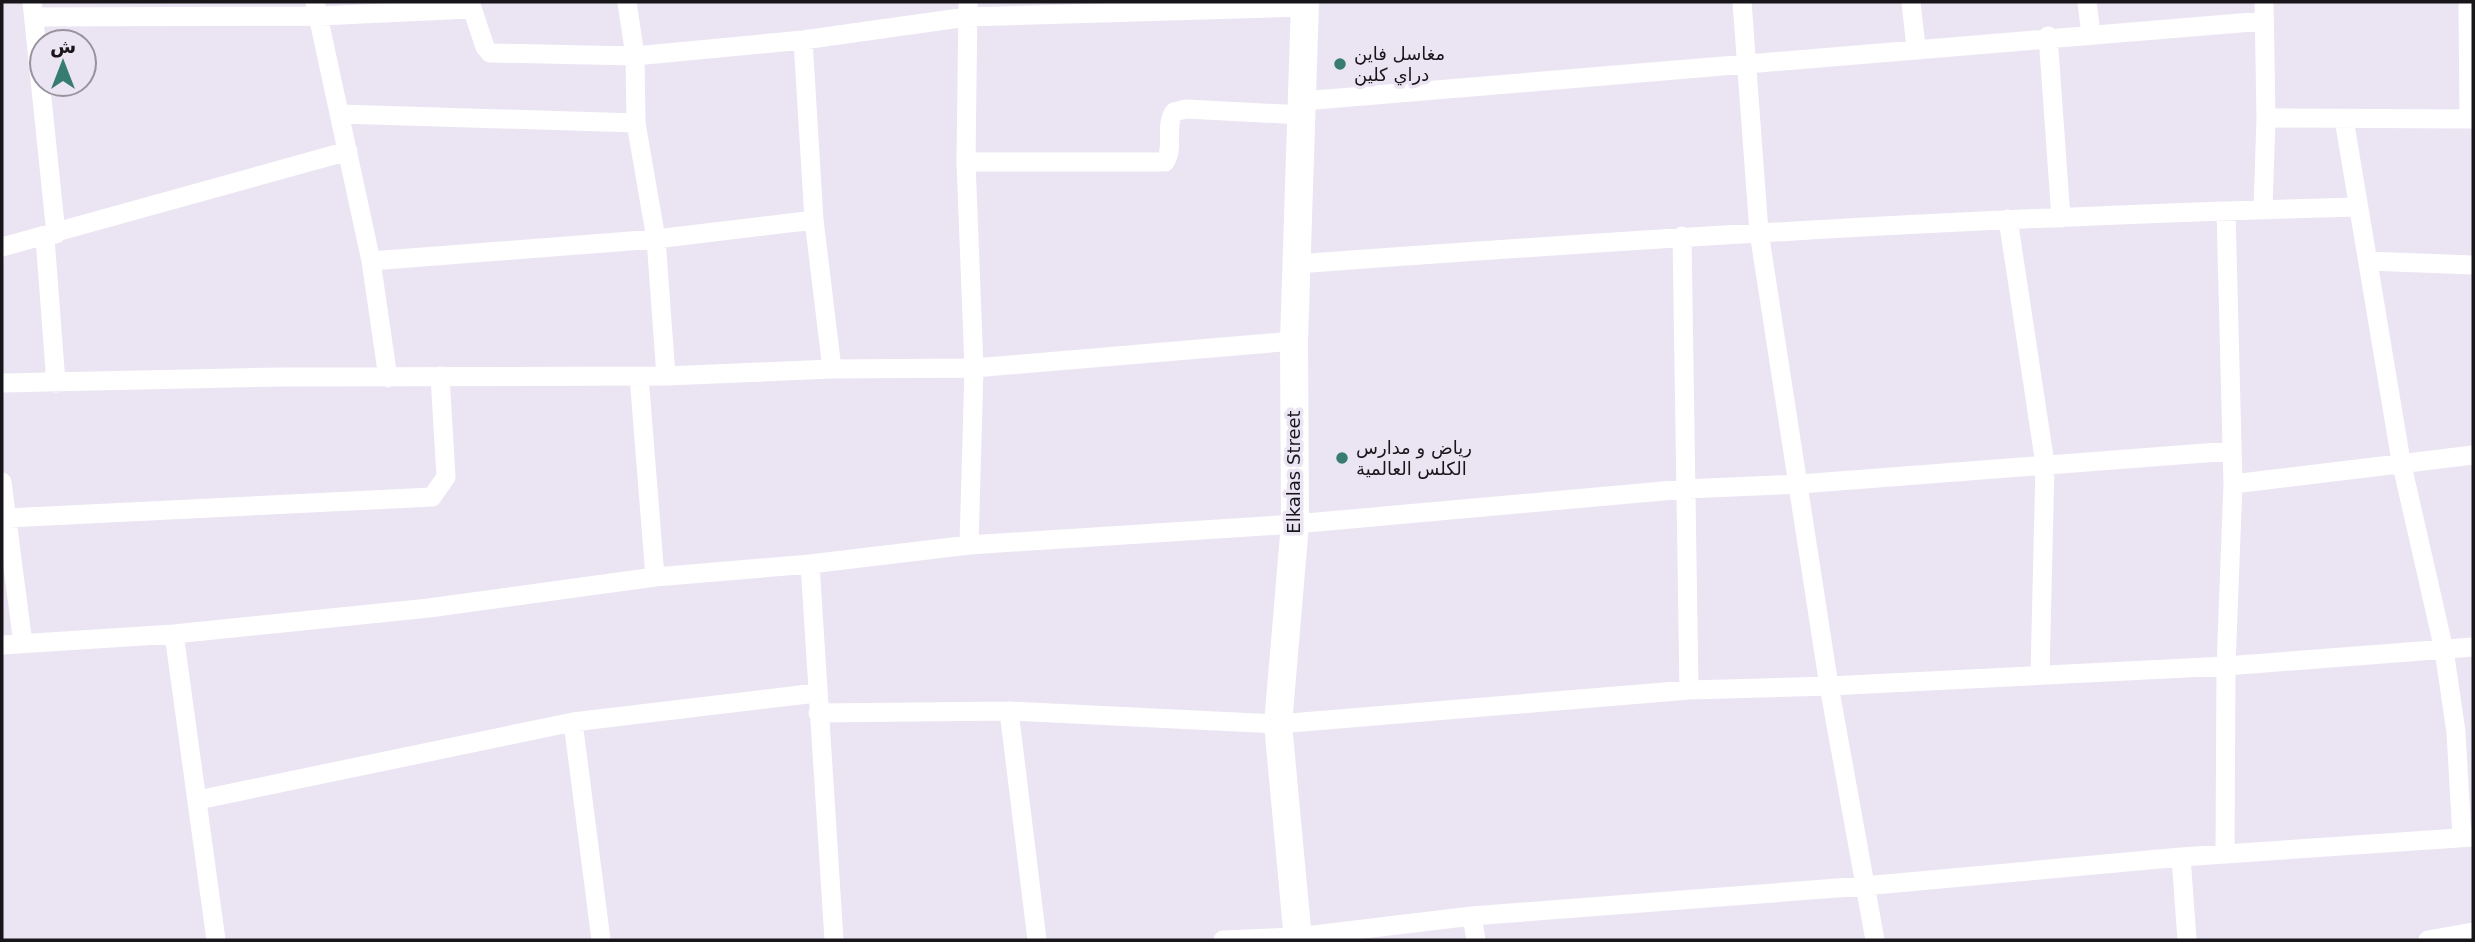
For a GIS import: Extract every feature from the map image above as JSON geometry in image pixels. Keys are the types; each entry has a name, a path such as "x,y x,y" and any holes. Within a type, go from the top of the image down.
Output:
{"street":[{"path":"627,2 635,56 636,123 656,239 666,376"},
{"path":"1742,2 1759,232 1800,484 1829,686 1875,940"},
{"path":"1911,2 1916,48"},
{"path":"2087,2 2091,35"},
{"path":"2266,117 2471,119 2468,2"},
{"path":"56,383 50,236 33,10 317,9 471,5 490,53 635,56 803,40 968,9 1305,4"},
{"name":"Elkalas Street","path":"1298,939 1279,724 1295,524 1294,341 1305,4"},
{"path":"317,9 371,261 388,378"},
{"path":"968,9 967,162 974,368 969,545"},
{"path":"967,162 1165,162 1169,156 1168,121 1174,112 1186,109 1303,108 1916,48 2048,36 2091,35 2264,11 2266,117 2263,209"},
{"path":"2048,36 2061,218"},
{"path":"803,40 814,220 831,369"},
{"path":"340,114 636,123"},
{"path":"1223,940 1298,939 1472,916 1864,886 2181,857 2467,838 2465,732 2401,461 2344,119"},
{"path":"2,247 50,236 348,151"},
{"path":"1297,264 1682,236 2008,219 2357,207"},
{"path":"2225,855 2226,666 2233,484 2226,212"},
{"path":"2008,219 2045,464 2040,674"},
{"path":"371,261 656,239 814,220"},
{"path":"1682,236 1689,690"},
{"path":"2368,261 2473,265"},
{"path":"2,383 440,376 666,376 831,369 974,368 1294,341"},
{"path":"7,518 432,497 446,477 440,376"},
{"path":"639,376 656,577"},
{"path":"2,645 174,634 429,608 656,577 810,565 969,545 1295,524 1685,489 1800,484 2231,451"},
{"path":"2233,484 2401,461 2473,455"},
{"path":"2,482 23,644"},
{"path":"810,565 834,940"},
{"path":"174,634 216,940"},
{"path":"198,800 573,722 817,703 1279,724 1689,690 1829,686 2226,666 2473,647"},
{"path":"1009,711 1037,940"},
{"path":"573,722 601,940"},
{"path":"2181,857 2188,940"},
{"path":"1472,916 1476,940"},
{"path":"2428,940 2473,932"}],"place":[{"name":"مغاسل فاين دراي كلين","path":"1340,64"},
{"name":"رياض و مدارس الكلس العالمية","path":"1342,458"}]}
